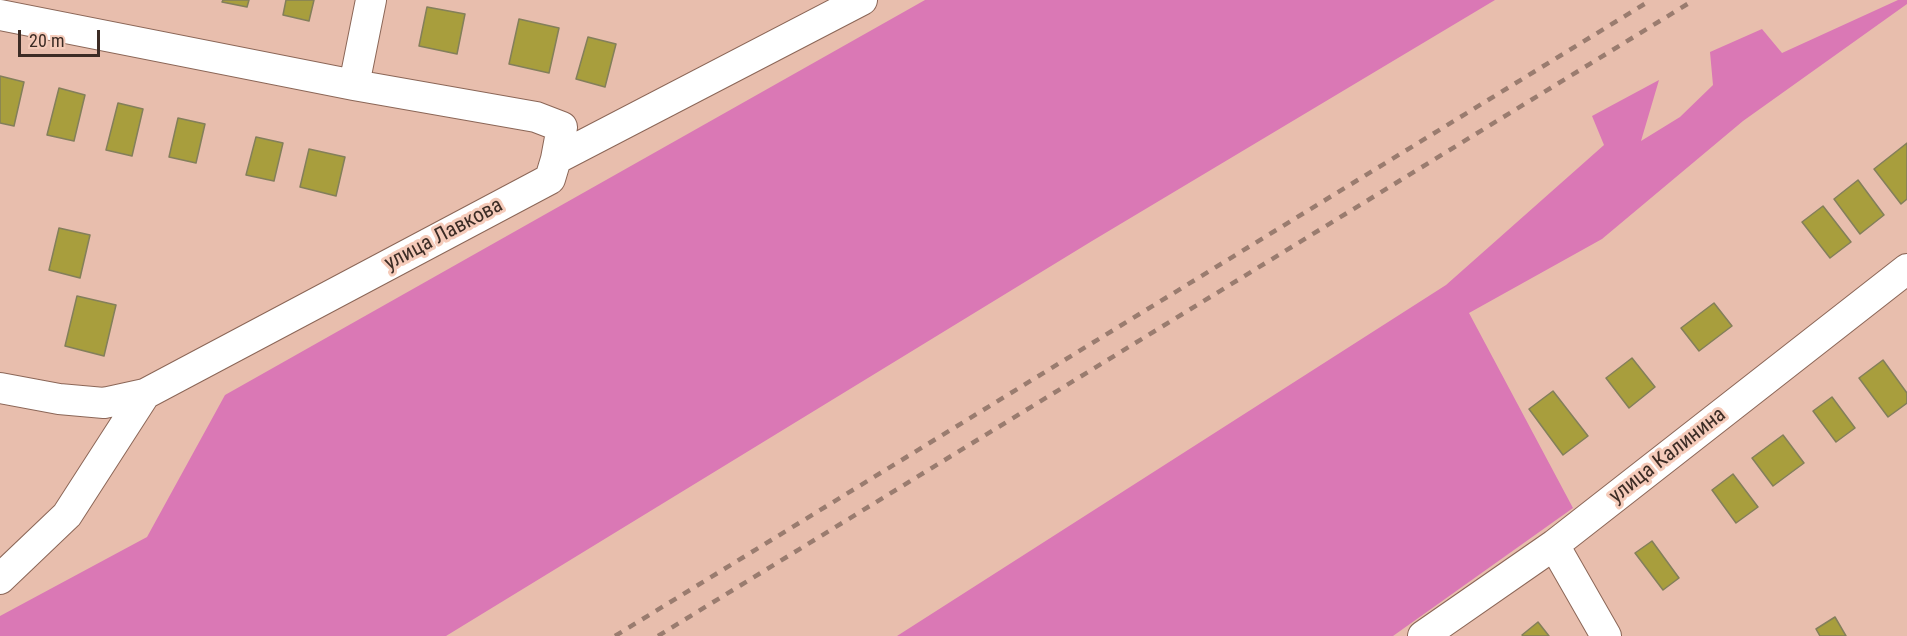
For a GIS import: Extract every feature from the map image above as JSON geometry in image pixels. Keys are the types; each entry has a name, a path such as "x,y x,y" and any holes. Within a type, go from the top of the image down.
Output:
{"street":[{"path":"354,85 371,0"},
{"path":"556,159 862,0"},
{"path":"0,15 354,85 536,117 562,127 556,159"},
{"name":"улица Лавкова","path":"0,388 59,399 104,403 145,394 550,179 556,159"},
{"name":"улица Калинина","path":"1423,636 1554,545 1907,269"},
{"path":"0,579 67,515 145,394"},
{"path":"1554,545 1606,636"}],"shaded area":[{"path":"925,0 1495,0 1092,241 446,636 0,636 0,616 147,537 225,395"},
{"path":"1898,0 1907,0 1907,4 1743,121 1602,239 1469,313 1573,508 1393,636 897,636 1446,285 1604,145 1592,116 1659,80 1641,141 1680,117 1713,85 1710,52 1762,29 1782,53"}],"building":[{"path":"223,0 249,0 247,7 222,2"},
{"path":"286,0 314,0 309,21 283,15"},
{"path":"427,7 465,14 457,54 419,46"},
{"path":"519,19 559,28 549,73 509,64"},
{"path":"588,37 616,44 605,87 576,79"},
{"path":"0,76 24,82 14,126 0,123"},
{"path":"59,88 85,95 74,141 47,135"},
{"path":"118,103 143,109 132,156 106,150"},
{"path":"178,118 205,124 196,163 169,157"},
{"path":"256,137 283,143 274,181 246,175"},
{"path":"1907,143 1907,199 1901,204 1874,169"},
{"path":"309,149 345,157 336,196 300,187"},
{"path":"1858,180 1884,215 1860,234 1834,199"},
{"path":"1823,206 1851,242 1830,258 1802,222"},
{"path":"59,228 90,235 80,278 49,270"},
{"path":"77,296 116,305 104,356 65,346"},
{"path":"1714,303 1732,326 1699,351 1681,328"},
{"path":"1632,358 1655,387 1629,408 1606,378"},
{"path":"1883,360 1907,393 1907,403 1888,417 1859,378"},
{"path":"1553,391 1588,436 1563,455 1529,409"},
{"path":"1832,397 1855,428 1836,442 1813,411"},
{"path":"1783,435 1804,463 1773,486 1752,458"},
{"path":"1733,474 1758,507 1736,523 1712,490"},
{"path":"1652,541 1679,578 1663,590 1635,553"},
{"path":"1835,617 1846,636 1820,636 1816,629"},
{"path":"1538,622 1549,636 1522,635"}],"railway":[{"path":"615,636 1651,0"},
{"path":"658,636 1694,0"}]}
